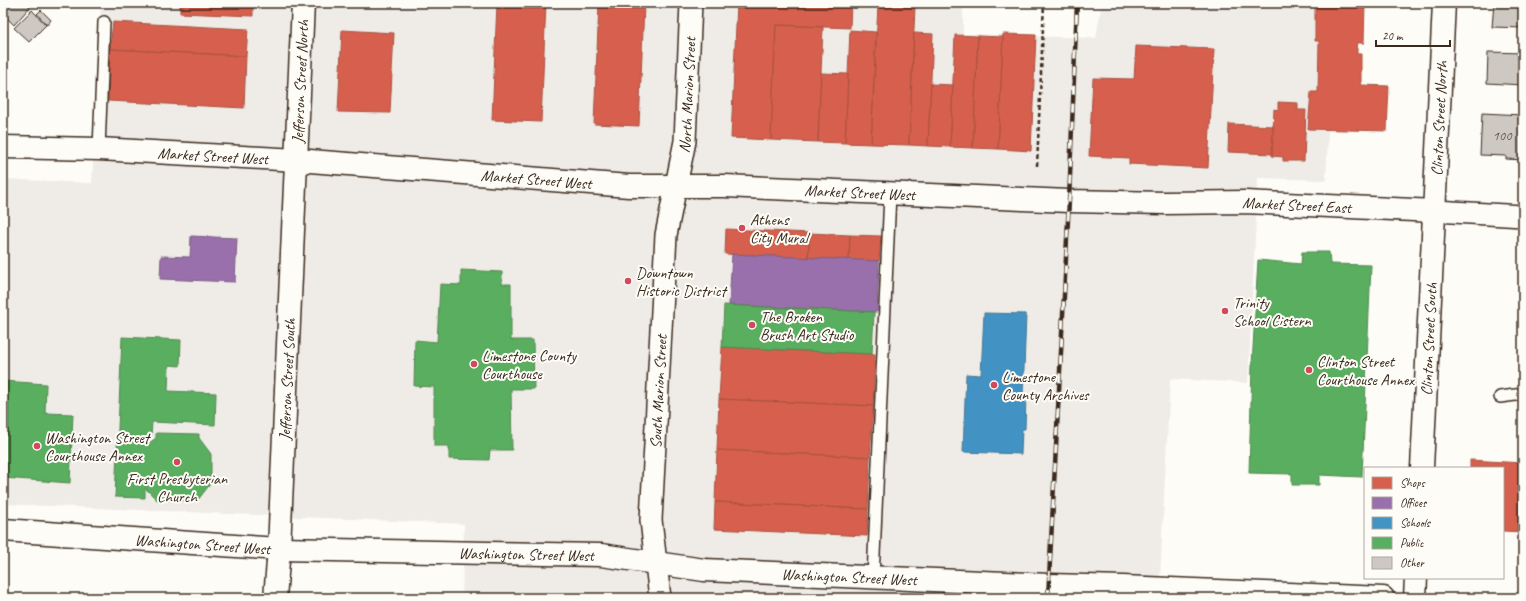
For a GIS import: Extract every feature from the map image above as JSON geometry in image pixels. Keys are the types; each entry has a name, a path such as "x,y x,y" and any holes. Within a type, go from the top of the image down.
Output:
{"street":[{"name":"Jefferson Street North","path":"297,160 303,3"},
{"name":"North Marion Street","path":"677,186 685,141 691,3"},
{"name":"Clinton Street North","path":"1435,211 1444,3"},
{"name":"Market Street West","path":"3,147 99,149 297,160 629,186 725,186 1069,201"},
{"name":"Jefferson Street South","path":"275,598 279,549 297,160"},
{"name":"South Marion Street","path":"660,598 652,520 666,236 677,186"},
{"name":"Market Street East","path":"1069,201 1165,203 1245,202 1523,216"},
{"name":"Clinton Street South","path":"1422,467 1435,211"},
{"name":"Washington Street West","path":"3,530 279,549 601,555 704,570 1382,598"},
{"path":"1415,598 1416,579"}],"lane":[{"path":"99,149 104,22"},
{"path":"873,578 890,194"},
{"path":"1500,397 1522,394"}],"path":[{"path":"1037,166 1044,3"}],"shaded area":[{"name":"Downtown Historic District","path":"101,3 963,3 963,34 1096,38 1101,7 1146,9 1154,3 1334,3 1326,180 1258,178 1248,383 1170,379 1159,598 462,598 464,524 3,504 3,179 92,183"}],"building: Shops":[{"path":"180,3 253,3 253,16 180,13"},
{"path":"497,3 546,3 541,122 492,120"},
{"path":"599,3 644,5 639,126 594,124"},
{"path":"737,3 851,3 850,28 776,25 771,140 731,138"},
{"path":"1315,3 1365,3 1364,43 1357,43 1357,54 1361,54 1361,85 1389,86 1387,131 1308,129 1311,92 1318,92 1319,41 1315,41"},
{"path":"878,5 915,6 909,145 871,144"},
{"path":"113,22 248,29 246,56 110,49"},
{"path":"776,25 823,27 818,142 771,140"},
{"path":"342,30 394,33 390,113 338,112"},
{"path":"850,30 876,32 871,144 845,143"},
{"path":"914,33 933,34 928,146 909,145"},
{"path":"1003,34 1036,35 1031,151 998,149"},
{"path":"955,35 978,36 973,148 950,147"},
{"path":"978,36 1003,37 998,149 973,148"},
{"path":"1136,46 1214,49 1208,168 1129,164 1129,158 1089,156 1093,78 1134,79"},
{"path":"110,49 246,56 244,108 108,101"},
{"path":"821,73 848,74 845,143 818,142"},
{"path":"931,84 953,85 950,147 928,146"},
{"path":"1278,102 1298,103 1298,110 1306,110 1304,161 1283,161 1283,157 1272,156 1274,109 1278,110"},
{"path":"1229,124 1273,126 1272,154 1228,152"},
{"path":"726,229 810,233 808,258 725,254"},
{"path":"810,233 850,235 849,260 808,258"},
{"path":"850,235 881,236 879,261 849,260"},
{"path":"722,347 875,354 873,406 719,399"},
{"path":"719,399 873,406 870,457 717,450"},
{"path":"717,450 870,457 868,509 715,502"},
{"path":"1470,460 1523,463 1523,532 1504,531 1504,467 1470,467"},
{"path":"715,502 868,509 867,536 714,529"}],"building: Offices":[{"path":"191,236 237,238 235,282 160,279 161,256 190,257"},
{"path":"732,254 879,261 877,312 729,305"}],"building: Schools":[{"name":"Limestone County Archives","path":"984,313 1026,314 1023,396 1026,396 1025,429 1022,429 1021,454 963,452 966,374 981,375"}],"building: Public":[{"name":"Clinton Street Courthouse Annex","path":"1302,252 1329,252 1330,264 1371,265 1362,477 1319,475 1319,485 1292,485 1292,474 1249,473 1252,365 1258,260 1301,264"},
{"name":"Limestone County Courthouse","path":"461,270 502,272 502,284 511,284 511,340 533,340 534,389 511,389 512,450 490,450 489,460 449,459 449,446 434,446 434,387 414,386 415,340 437,342 440,284 461,285"},
{"path":"724,305 874,312 872,354 722,347"},
{"path":"122,337 181,340 180,366 169,365 168,391 216,393 215,425 152,422 151,437 148,437 148,444 156,438 156,433 199,434 199,438 211,454 211,483 197,501 157,500 145,488 145,498 115,497"},
{"name":"Washington Street Courthouse Annex","path":"3,381 46,384 45,413 73,414 70,483 3,478"}],"building: Other":[{"path":"3,3 26,3 30,7 14,25 3,14"},
{"path":"1494,3 1523,3 1523,28 1492,27"},
{"path":"32,10 46,25 29,42 14,28"},
{"path":"41,10 51,20 47,25 37,14"},
{"path":"1488,52 1523,53 1523,85 1487,83"},
{"path":"1482,113 1523,115 1523,160 1506,159 1506,156 1480,155"}],"railway":[{"path":"1048,598 1069,201 1077,3"}],"place":[{"name":"Athens City Mural","path":"742,228"},
{"name":"Downtown Historic District","path":"628,281"},
{"name":"Trinity School Cistern","path":"1225,311"},
{"name":"The Broken Brush Art Studio","path":"752,325"},
{"name":"Limestone County Courthouse","path":"474,364"},
{"name":"Clinton Street Courthouse Annex","path":"1309,370"},
{"name":"Limestone County Archives","path":"994,385"},
{"name":"Washington Street Courthouse Annex","path":"37,446"},
{"name":"First Presbyterian Church","path":"177,462"}]}
